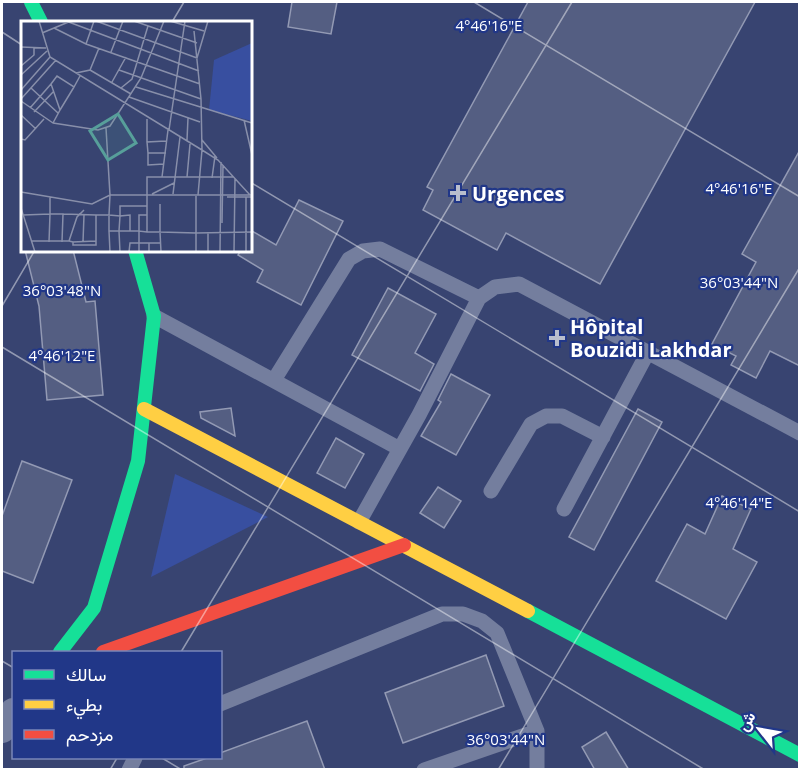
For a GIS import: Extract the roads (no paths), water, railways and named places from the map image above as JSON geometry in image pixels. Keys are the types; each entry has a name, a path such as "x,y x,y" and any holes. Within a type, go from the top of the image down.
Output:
{"street":[{"path":"31,2 40,21"},
{"path":"61,651 94,608 138,461 154,316 136,252"},
{"path":"144,409 800,755"},
{"path":"106,651 404,545"},
{"path":"2,728 12,716"}],"lane":[{"path":"274,380 349,259 363,250 380,249 479,298"},
{"path":"359,522 479,298 495,287 519,284 800,433"},
{"path":"154,316 400,448"},
{"path":"564,508 648,352"},
{"path":"491,491 531,424 546,416 562,416 603,437"},
{"path":"222,703 442,614 463,614 482,621 497,633 537,731 537,770"},
{"path":"424,770 537,731"}],"place":[{"name":"Urgences","path":"458,193"},
{"name":"Hôpital Bouzidi Lakhdar","path":"557,338"}]}
